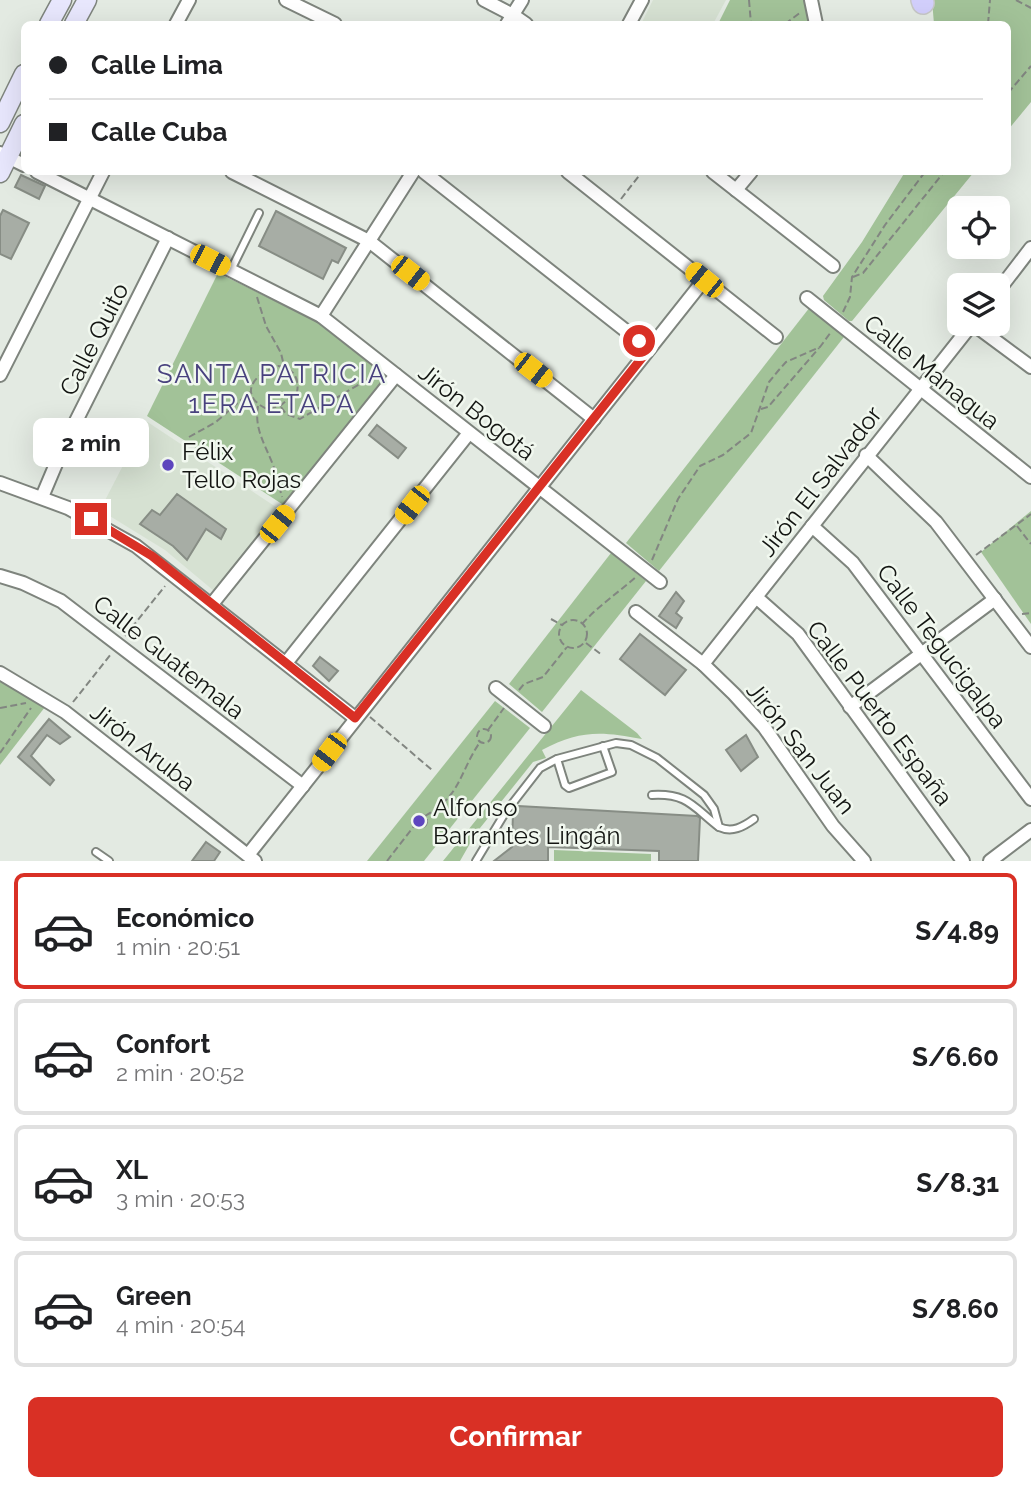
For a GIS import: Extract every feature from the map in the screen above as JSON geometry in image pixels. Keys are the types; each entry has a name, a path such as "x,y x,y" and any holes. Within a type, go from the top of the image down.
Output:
{"main road":[{"path":"52,21 62,0"},
{"path":"76,21 87,0"},
{"path":"0,123 21,80"},
{"path":"0,173 4,154 21,128"}],"street":[{"path":"178,21 189,0"},
{"path":"286,0 329,21"},
{"path":"484,0 510,20 522,0"},
{"path":"631,21 642,0"},
{"path":"809,4 816,21"},
{"path":"4,154 21,163"},
{"name":"Jirón Bogotá","path":"43,175 321,316 660,582"},
{"path":"0,375 101,175"},
{"path":"238,175 369,240 594,419"},
{"path":"321,316 411,175"},
{"path":"428,175 649,349"},
{"path":"572,175 776,337"},
{"path":"717,175 833,266"},
{"path":"736,190 748,175"},
{"name":"Calle Quito","path":"42,497 64,445 168,238"},
{"path":"1010,275 1030,249"},
{"path":"251,858 355,718 704,280"},
{"name":"Calle Managua","path":"807,298 1031,477"},
{"name":"Jirón El Salvador","path":"703,664 962,336"},
{"path":"988,336 1031,367"},
{"path":"212,604 392,372"},
{"path":"286,663 469,432"},
{"path":"866,455 936,522 1031,647"},
{"path":"0,483 42,497 91,519 152,556 355,718"},
{"name":"Calle Tegucigalpa","path":"812,526 853,563 1031,799"},
{"name":"Calle Guatemala","path":"0,576 23,583 61,601 303,786"},
{"name":"Calle Puerto España","path":"756,597 797,634 963,861"},
{"path":"850,707 995,599"},
{"name":"Jirón San Juan","path":"636,612 703,664 734,694 764,727 833,826 864,861"},
{"name":"Jirón Aruba","path":"0,673 65,712 251,858"},
{"path":"496,688 544,726"},
{"path":"990,861 1031,830"}],"lane":[{"path":"231,270 259,213"},
{"path":"476,861 505,813 540,768 557,759 616,743 631,745 657,758 704,795 714,808 719,827"},
{"path":"557,759 565,785 569,788 612,772 603,746"},
{"path":"652,795 671,794 689,801 719,827 732,830 743,827 754,819"},
{"path":"96,852 109,861"}],"path":[{"path":"749,0 751,21"},
{"path":"988,21 990,0"},
{"path":"1016,0 1031,8"},
{"path":"789,21 809,4"},
{"path":"1011,89 1031,66"},
{"path":"614,208 640,175"},
{"path":"760,410 768,407 837,323 850,297 852,277 885,225 923,175"},
{"path":"852,277 863,273 942,175"},
{"path":"257,296 266,326 281,353 284,366 293,372 299,386 293,397 281,406 267,409 258,405 251,392 253,383 269,369 284,366"},
{"path":"582,624 653,559 678,499 700,466 723,455 751,433 769,382 786,362 820,347"},
{"path":"281,406 286,415 300,419 392,372"},
{"path":"189,438 216,422 251,392"},
{"path":"258,405 256,419 259,435 272,463 285,506"},
{"path":"967,562 1031,514"},
{"path":"1016,525 1031,544"},
{"path":"1021,615 1031,613"},
{"path":"551,619 563,625"},
{"path":"563,625 571,621 582,624"},
{"path":"563,625 560,639 567,647 575,648 585,642 587,635 582,624"},
{"path":"585,642 602,655"},
{"path":"488,730 524,684 543,677 567,647"},
{"path":"0,708 36,701 0,753"},
{"path":"355,718 371,718 432,770"},
{"path":"387,861 414,826 414,817 420,814 425,816 441,807 460,783 480,742 477,733 488,730"},
{"path":"480,742 485,744 491,740 492,736 488,730"},
{"path":"414,826 418,829 425,827 425,816"}],"shaded area":[{"path":"653,0 726,0 715,21 642,21"},
{"name":"Félix Tello Rojas","path":"146,421 279,509 214,591 165,550 100,510"}],"green space":[{"path":"730,0 804,0 810,21 720,21"},
{"path":"932,0 1031,0 1031,102 1011,126 1011,21 934,21"},
{"path":"903,175 972,175 954,196 947,196 947,205 852,321 824,300 823,296 862,242"},
{"path":"218,273 318,322 386,376 285,506 147,416"},
{"path":"810,307 844,337 659,571 626,543"},
{"path":"1031,511 1031,624 981,552"},
{"path":"611,553 646,581 542,712 509,684"},
{"path":"0,678 45,707 0,765"},
{"path":"581,690 642,739 590,734 555,743 542,750 546,758 533,762 476,833 460,861 443,861"},
{"path":"495,701 530,728 424,861 367,861"},
{"path":"554,850 651,854 651,861 554,861"}],"building":[{"path":"21,175 45,186 39,199 15,187"},
{"path":"3,210 29,223 11,259 0,254 0,216"},
{"path":"276,211 346,248 338,263 332,260 323,279 259,246"},
{"path":"377,425 406,448 398,458 369,435"},
{"path":"177,494 226,529 221,539 206,529 187,560 173,546 140,524 152,510 160,515"},
{"path":"676,592 684,601 676,613 682,618 676,628 659,616"},
{"path":"640,634 686,670 665,695 620,659"},
{"path":"320,657 338,671 329,681 313,666"},
{"path":"49,719 70,737 60,744 47,735 31,756 54,780 50,785 18,757"},
{"path":"746,735 758,757 741,771 726,750"},
{"path":"518,806 697,816 700,818 698,861 659,861 659,851 548,847 548,861 494,861 512,847 513,812"},
{"path":"206,842 220,852 214,861 192,861"}],"place":[{"name":"Félix Tello Rojas","path":"168,465"},
{"name":"Alfonso Barrantes Lingán","path":"419,821"}],"district":[{"name":"SANTA PATRICIA 1ERA ETAPA","path":"272,389"}],"route":[{"path":"91,519 152,556 355,718 649,349 639,341"}]}
